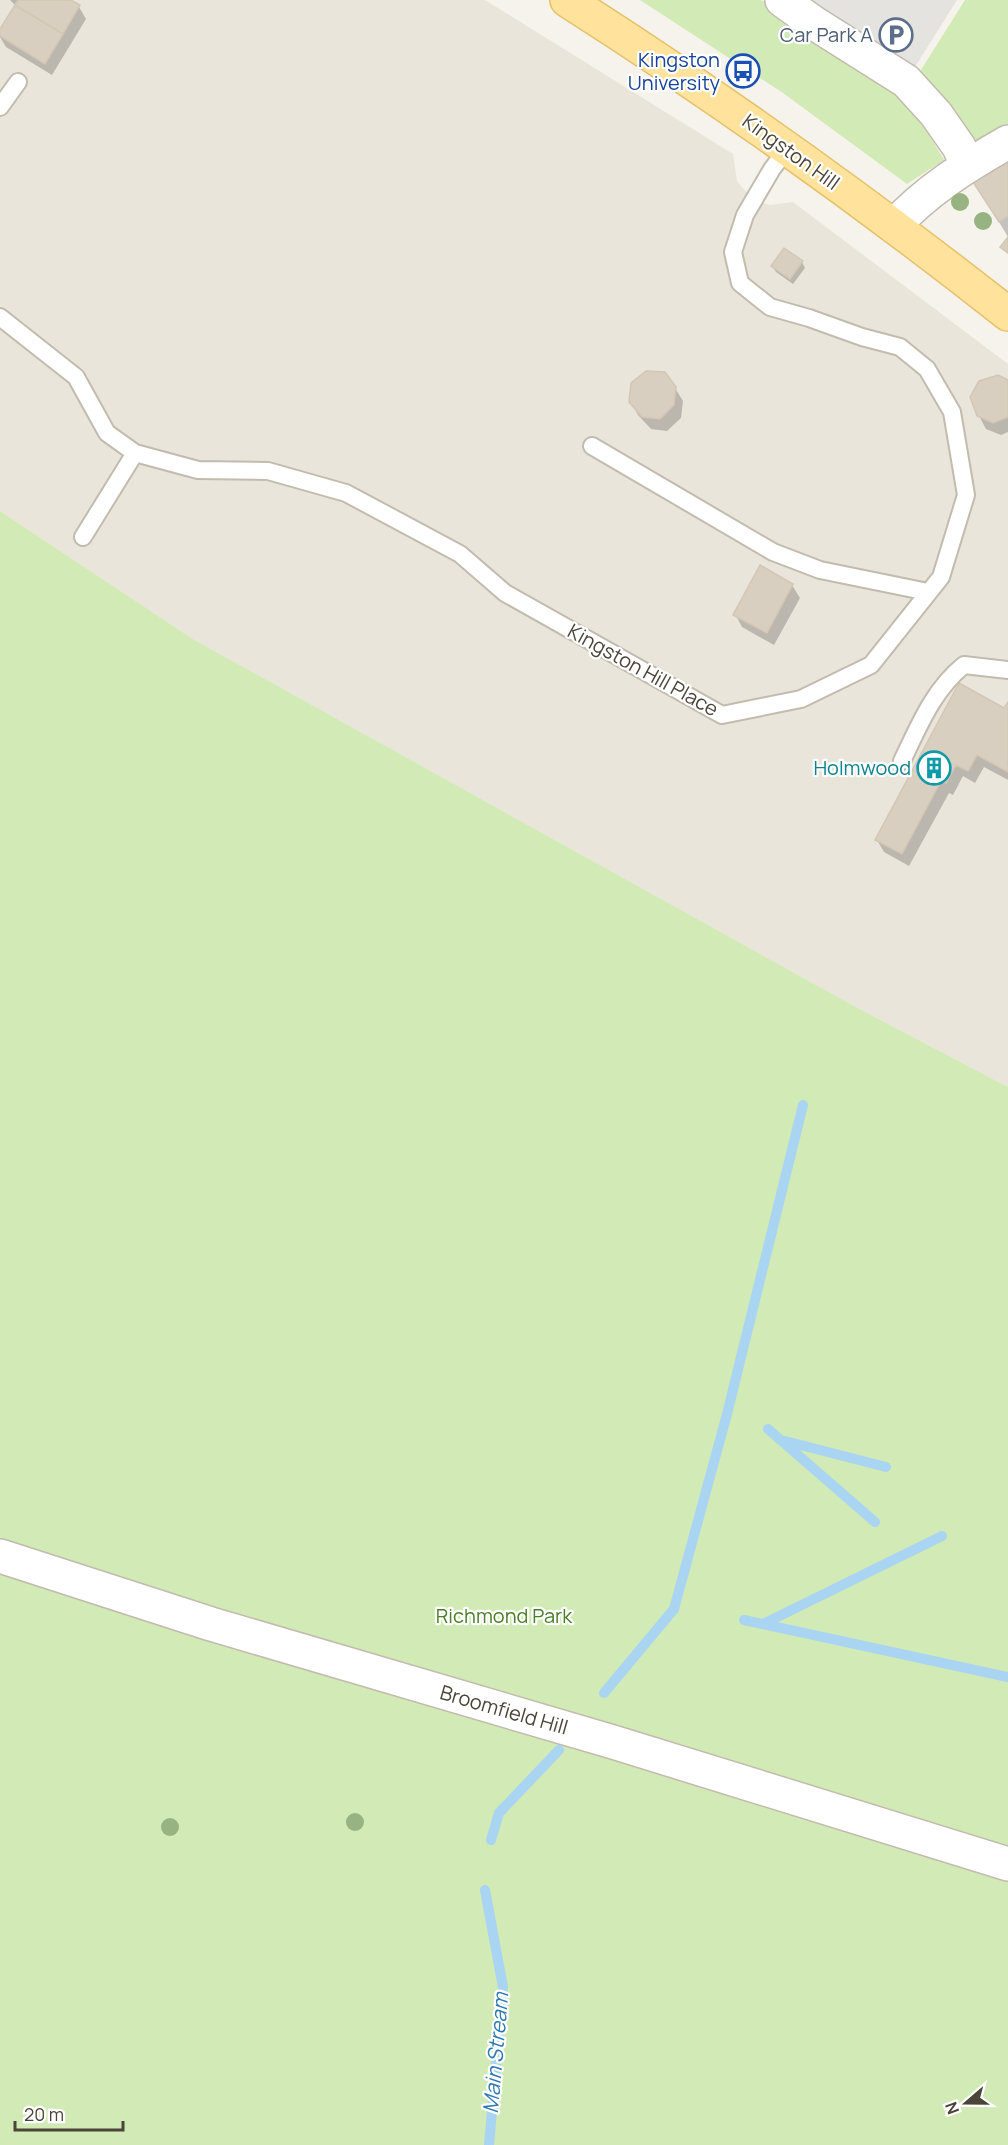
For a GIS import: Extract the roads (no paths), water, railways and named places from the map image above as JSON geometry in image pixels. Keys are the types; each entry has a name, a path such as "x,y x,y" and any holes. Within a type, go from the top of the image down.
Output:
{"main road":[{"name":"Kingston Hill","path":"567,0 672,67 894,226 1008,314"}],"street":[{"path":"782,0 906,81 936,114 959,147 967,165"},
{"path":"894,226 915,203 967,165 1008,142"},
{"name":"Broomfield Hill","path":"0,1556 211,1624 613,1742 1008,1864"}],"lane":[{"path":"0,107 18,82"},
{"name":"Kingston Hill Place","path":"0,317 76,377 107,433 135,453 198,470 268,471 346,493 460,554 505,593 722,715 801,699 871,665 941,576 966,495 952,412 927,369 900,347 770,307 740,283 733,252 745,215 772,169 787,149"},
{"path":"592,447 773,552 820,570 928,592"},
{"path":"82,537 135,453"},
{"path":"902,761 932,701 948,678 964,665 1008,670"}],"waterway":[{"path":"604,1693 674,1609 727,1414 803,1105"},
{"path":"768,1429 875,1522"},
{"path":"785,1441 886,1467"},
{"path":"763,1624 942,1536"},
{"path":"744,1620 1008,1677"},
{"path":"491,1840 499,1813 559,1750"},
{"name":"Main Stream","path":"485,1890 503,1987 489,2145"}],"place":[{"name":"Car Park A","path":"896,35"},
{"name":"Kingston University","path":"743,71"},
{"name":"Holmwood","path":"934,768"}],"park label":[{"name":"Richmond Park","path":"504,1616"}]}
